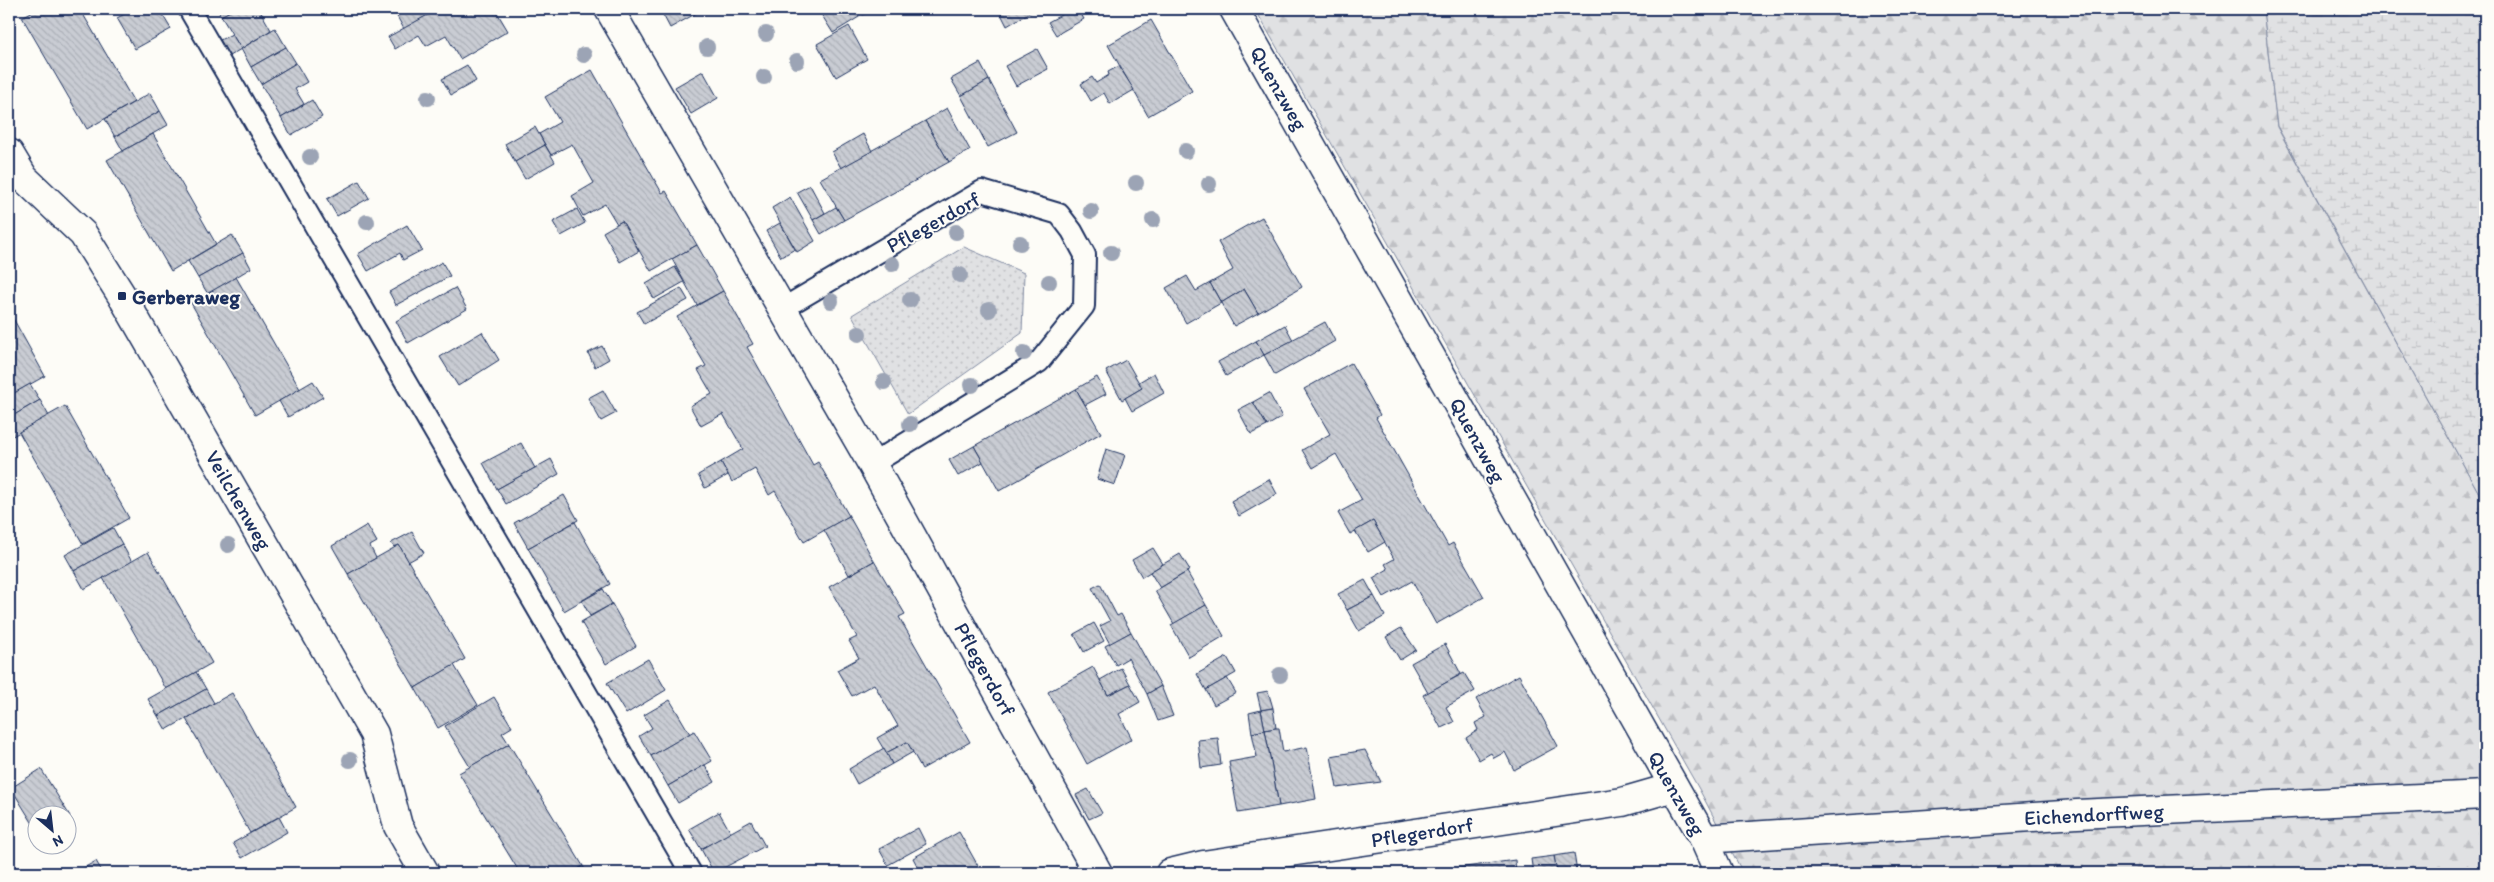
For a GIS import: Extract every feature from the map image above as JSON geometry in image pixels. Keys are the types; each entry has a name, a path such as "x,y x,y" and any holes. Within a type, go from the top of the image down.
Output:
{"street":[{"name":"Pflegerdorf","path":"609,9 872,464 1098,873"},
{"name":"Quenzweg","path":"1234,9 1704,839 1719,873"},
{"name":"Veilchenweg","path":"9,152 24,178 83,234 122,296 374,734 398,826 425,873"},
{"name":"Pflegerdorf","path":"1170,873 1203,865 1622,802 1674,787"},
{"name":"Eichendorffweg","path":"1704,839 2077,814 2485,795"}],"lane":[{"path":"189,9 691,873"},
{"name":"Pflegerdorf","path":"782,309 982,191 1060,214 1072,231 1085,256 1084,306 1039,362 872,464"}],"green space":[{"path":"1255,9 2263,9 2277,127 2485,504 2485,873 1743,873 1699,789"},
{"path":"2263,9 2485,9 2485,504 2277,126"},
{"path":"964,247 1024,273 1022,333 908,414 852,315"}],"building":[{"path":"37,9 80,9 134,102 87,129 22,17"},
{"path":"134,9 159,9 171,29 135,49 117,18"},
{"path":"217,9 234,9 221,16"},
{"path":"234,9 259,9 271,30 241,49 221,16"},
{"path":"393,9 431,9 433,12 404,29"},
{"path":"431,9 495,9 508,31 460,59 446,35 426,46 419,35 395,49 388,37 433,12"},
{"path":"660,9 704,9 670,28"},
{"path":"818,9 854,9 859,17 833,33"},
{"path":"860,9 874,9 863,15"},
{"path":"1072,9 1078,9 1084,19 1056,35 1048,22"},
{"path":"999,10 1034,10 1007,26"},
{"path":"1151,20 1192,91 1148,116 1108,45"},
{"path":"849,26 867,59 836,77 817,44"},
{"path":"275,28 286,47 251,67 241,49"},
{"path":"232,34 241,49 229,56 220,40"},
{"path":"286,47 296,63 261,84 251,67"},
{"path":"1037,49 1048,69 1016,86 1005,66"},
{"path":"296,63 307,82 295,89 304,104 281,118 261,84"},
{"path":"980,63 989,80 961,96 951,79"},
{"path":"467,65 476,81 451,95 442,79"},
{"path":"1119,66 1134,90 1110,104 1104,93 1091,101 1081,84 1092,77 1096,83 1109,75 1108,72"},
{"path":"592,70 662,193 666,191 697,245 651,271 622,221 617,224 605,204 583,216 572,196 594,183 572,144 551,155 539,134 560,122 545,97"},
{"path":"703,71 718,98 691,114 675,87"},
{"path":"989,80 1017,132 988,147 961,96"},
{"path":"150,93 160,111 115,137 105,119"},
{"path":"312,100 322,117 291,135 281,118"},
{"path":"947,108 970,150 949,162 925,121"},
{"path":"160,111 168,125 123,151 115,137"},
{"path":"925,121 949,162 844,220 820,179"},
{"path":"535,127 545,145 515,162 505,144"},
{"path":"153,134 216,244 171,271 107,160"},
{"path":"863,134 872,151 841,168 832,152"},
{"path":"545,145 555,162 525,179 515,162"},
{"path":"359,181 369,198 337,216 327,199"},
{"path":"810,185 825,213 813,220 797,192"},
{"path":"790,197 815,241 797,252 772,208"},
{"path":"836,207 844,220 821,234 813,220"},
{"path":"577,209 585,223 561,236 553,222"},
{"path":"1262,217 1302,287 1258,313 1244,289 1221,303 1210,283 1233,270 1218,242"},
{"path":"622,221 639,251 620,262 603,232"},
{"path":"780,223 795,249 781,257 766,231"},
{"path":"407,225 422,250 403,260 400,253 368,271 358,254"},
{"path":"232,235 243,253 198,278 188,261"},
{"path":"697,245 723,291 697,305 672,259"},
{"path":"243,253 251,268 208,294 198,278"},
{"path":"442,262 450,276 396,305 389,292"},
{"path":"675,267 684,282 654,299 646,284"},
{"path":"1187,276 1196,291 1210,283 1221,303 1186,323 1166,288"},
{"path":"236,277 300,389 255,415 191,303"},
{"path":"455,288 467,309 408,343 396,321"},
{"path":"681,288 688,300 644,324 637,312"},
{"path":"1244,289 1258,313 1234,326 1221,303"},
{"path":"723,291 753,344 747,347 813,465 818,462 849,516 804,542 775,491 769,495 755,469 732,482 721,462 743,449 723,414 701,426 690,406 712,394 698,370 706,366 677,317"},
{"path":"9,311 45,376 9,396"},
{"path":"1325,322 1335,341 1275,375 1264,355"},
{"path":"1285,325 1293,340 1264,355 1256,341"},
{"path":"482,332 499,360 458,386 440,357"},
{"path":"1256,341 1264,355 1226,376 1218,362"},
{"path":"602,346 609,359 595,367 588,353"},
{"path":"1126,360 1142,388 1122,400 1106,371"},
{"path":"1351,363 1380,415 1376,418 1448,546 1453,543 1484,597 1436,624 1412,581 1384,597 1373,578 1388,569 1385,564 1394,559 1373,521 1350,534 1338,513 1362,500 1336,454 1313,468 1302,450 1330,434 1304,389"},
{"path":"1154,373 1164,393 1132,411 1125,398 1142,388 1139,382"},
{"path":"1097,377 1106,394 1085,405 1076,389"},
{"path":"313,381 323,397 288,417 279,401"},
{"path":"30,384 40,400 9,418 9,396"},
{"path":"1076,389 1101,433 999,491 974,446"},
{"path":"603,390 616,413 601,421 588,398"},
{"path":"1269,393 1282,417 1267,426 1253,402"},
{"path":"40,400 49,416 9,438 9,418"},
{"path":"1253,402 1267,426 1251,434 1238,410"},
{"path":"65,406 129,518 83,544 19,432"},
{"path":"521,443 535,468 497,489 483,463"},
{"path":"974,446 983,462 958,476 949,460"},
{"path":"1106,449 1125,455 1115,485 1097,479"},
{"path":"551,459 559,474 506,504 497,489"},
{"path":"721,462 728,475 705,488 698,475"},
{"path":"1269,479 1277,494 1239,516 1231,501"},
{"path":"564,495 578,520 528,548 514,523"},
{"path":"849,516 874,561 849,575 824,530"},
{"path":"1373,521 1385,542 1368,552 1355,531"},
{"path":"575,522 610,584 564,611 528,548"},
{"path":"367,525 377,542 370,546 376,558 348,574 332,546"},
{"path":"113,528 122,544 74,571 65,555"},
{"path":"412,532 424,553 408,562 399,545 394,547 391,543"},
{"path":"122,544 132,562 84,589 74,571"},
{"path":"399,545 465,659 415,688 348,574"},
{"path":"1153,548 1163,564 1142,577 1132,560"},
{"path":"148,552 212,663 166,689 103,578"},
{"path":"1180,554 1190,570 1160,588 1150,572"},
{"path":"874,561 905,614 899,617 970,742 922,769 907,742 886,753 877,738 898,726 874,684 852,696 837,670 859,658 849,641 857,637 829,587"},
{"path":"1187,572 1206,605 1174,624 1155,591"},
{"path":"1365,580 1374,596 1347,610 1338,594"},
{"path":"1100,584 1117,616 1121,614 1131,632 1110,644 1100,626 1110,621 1092,588"},
{"path":"603,589 612,604 590,616 582,601"},
{"path":"1374,596 1385,616 1359,631 1347,610"},
{"path":"612,604 636,646 606,664 581,622"},
{"path":"1206,605 1224,636 1189,657 1171,625"},
{"path":"1094,623 1104,641 1084,652 1074,634"},
{"path":"1401,628 1416,650 1400,660 1386,637"},
{"path":"1131,632 1161,686 1147,694 1128,658 1116,665 1105,646"},
{"path":"1445,644 1461,674 1428,693 1411,663"},
{"path":"1227,657 1236,673 1206,690 1197,674"},
{"path":"648,659 666,690 626,714 607,683"},
{"path":"454,665 478,705 438,728 415,688"},
{"path":"1093,667 1108,695 1130,684 1140,702 1119,714 1132,739 1087,764 1048,692"},
{"path":"1121,668 1130,684 1108,695 1100,680"},
{"path":"196,672 206,689 158,716 148,699"},
{"path":"1464,673 1475,691 1446,707 1454,722 1441,728 1423,695"},
{"path":"1519,675 1558,746 1514,770 1505,752 1494,758 1491,753 1479,760 1466,738 1478,730 1475,723 1486,717 1476,699"},
{"path":"1227,678 1236,693 1214,705 1206,690"},
{"path":"1161,686 1173,716 1158,721 1147,694"},
{"path":"206,689 214,703 166,730 158,716"},
{"path":"1268,691 1273,708 1261,710 1257,693"},
{"path":"232,693 296,807 250,833 186,719"},
{"path":"494,697 512,727 502,733 509,744 470,767 445,726"},
{"path":"670,700 690,734 651,756 639,736 652,728 644,715"},
{"path":"1273,708 1276,728 1265,730 1261,710"},
{"path":"1261,710 1265,730 1252,733 1249,713"},
{"path":"1279,728 1283,752 1307,747 1316,799 1279,806 1265,730"},
{"path":"1265,730 1279,806 1238,813 1229,762 1257,757 1252,733"},
{"path":"694,731 712,761 668,786 651,756"},
{"path":"1218,738 1221,765 1201,768 1198,740"},
{"path":"907,742 913,752 892,764 886,753"},
{"path":"509,744 583,866 571,873 520,873 459,773"},
{"path":"884,748 892,764 857,784 849,769"},
{"path":"1365,750 1381,782 1337,788 1331,756"},
{"path":"705,765 715,782 678,803 668,786"},
{"path":"41,769 63,804 28,804 28,816 11,788"},
{"path":"1088,789 1102,813 1089,819 1076,795"},
{"path":"719,812 731,833 701,849 689,829"},
{"path":"279,817 287,832 242,858 233,843"},
{"path":"751,821 765,846 714,873 701,849"},
{"path":"918,828 926,844 888,865 879,849"},
{"path":"959,832 982,873 921,873 913,858"},
{"path":"1574,853 1577,873 1557,873 1554,856"},
{"path":"1554,856 1557,873 1533,873 1531,859"},
{"path":"1515,860 1516,873 1430,873 1430,872"},
{"path":"96,861 103,873 75,873"},
{"path":"185,866 189,873 172,873"},
{"path":"583,866 587,873 571,873"}],"place":[{"name":"Gerberaweg","path":"122,296"}]}
